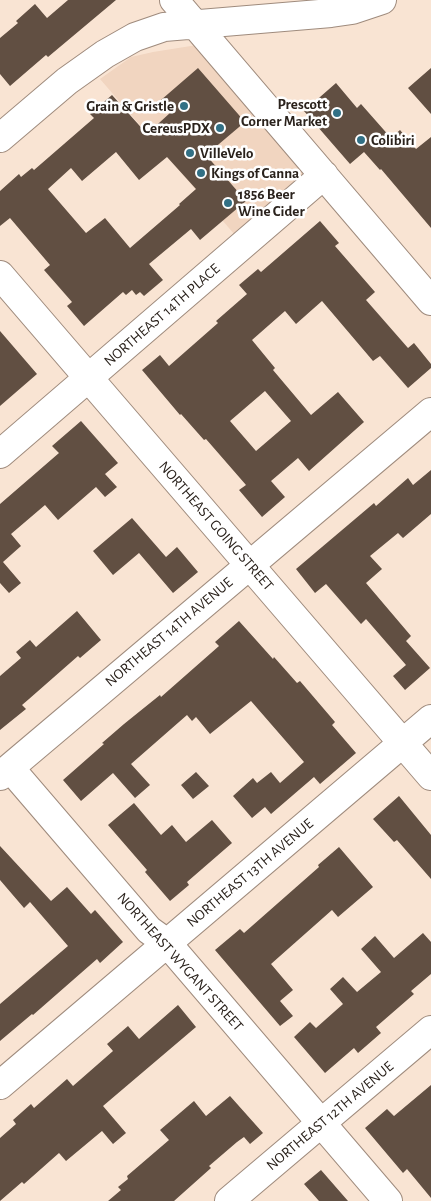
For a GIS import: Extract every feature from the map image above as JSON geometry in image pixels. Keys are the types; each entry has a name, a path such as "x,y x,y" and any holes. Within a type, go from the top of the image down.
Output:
{"street":[{"path":"174,0 431,301"},
{"path":"0,138 67,81 128,40 164,27 331,13 352,10 382,0"},
{"name":"NORTHEAST 14TH PLACE","path":"0,454 324,175"},
{"name":"NORTHEAST GOING STREET","path":"0,275 431,776"},
{"name":"NORTHEAST 14TH AVENUE","path":"5,772 431,412"},
{"name":"NORTHEAST 13TH AVENUE","path":"0,1084 431,719"},
{"name":"NORTHEAST WYGANT STREET","path":"5,772 149,930 167,943 388,1201"},
{"name":"NORTHEAST 12TH AVENUE","path":"229,1201 431,1030"}],"shaded area":[{"path":"197,45 307,173 235,235 100,79 131,57"}],"building":[{"path":"68,0 116,0 10,86 0,74 0,38 18,23 16,21 35,4 47,18"},
{"path":"198,68 245,122 206,155 246,201 200,240 191,229 149,264 163,280 144,296 140,292 136,295 132,290 126,295 123,292 84,326 67,306 72,302 44,270 50,265 10,218 0,226 0,191 19,174 21,177 32,168 34,170 94,118 90,114 112,95 147,134 171,112 161,100","holes":["116,152 139,180 167,157 196,189 130,248 105,218 86,233 48,189 71,168 82,181"]},
{"path":"431,68 431,114 408,88"},
{"path":"336,83 357,108 361,104 391,138 400,130 416,149 431,137 431,228 381,169 364,152 350,164 304,111"},
{"path":"320,221 339,243 335,246 375,292 366,300 408,348 414,343 431,364 431,368 408,388 380,356 373,361 322,301 296,324 285,311 252,340 275,368 273,370 311,415 338,392 364,422 309,471 298,458 271,481 285,497 262,517 239,490 246,485 206,439 204,440 180,415 142,370 160,355 169,366 218,323 216,321 247,294 239,285 258,269 261,272","holes":["265,391 291,421 256,451 230,421"]},
{"path":"0,331 37,374 0,406"},
{"path":"81,421 118,463 105,474 117,487 105,497 96,487 58,520 45,505 11,534 21,546 3,562 21,583 9,593 0,583 0,504 59,453 52,446"},
{"path":"431,470 431,514 403,538 398,533 370,556 382,569 366,583 411,636 406,641 430,668 405,690 393,676 406,665 366,619 361,624 326,584 315,593 296,569 374,503 376,506 408,478 413,485"},
{"path":"132,518 166,557 177,547 198,572 173,593 139,553 113,575 93,551"},
{"path":"77,611 101,640 80,658 78,656 22,705 26,709 0,730 0,676 21,658 16,652 30,640 36,647"},
{"path":"239,621 297,683 300,681 335,722 332,725 356,753 320,784 314,777 271,814 265,807 252,818 233,796 253,778 257,783 271,772 280,783 304,762 251,701 210,734 196,717 192,721 187,715 131,764 150,785 135,798 113,773 81,801 63,780 124,724 160,695 161,697 219,646 215,642"},
{"path":"196,772 209,786 193,799 181,785"},
{"path":"399,796 431,835 431,879 397,840 394,842 373,819"},
{"path":"134,803 161,835 172,825 186,842 212,820 232,843 187,882 189,885 170,901 145,872 147,870 108,825"},
{"path":"0,846 51,901 67,887 91,914 95,910 123,942 100,963 97,959 0,1041 0,1004 68,946 30,902 24,908 0,880"},
{"path":"339,847 373,887 338,917 332,910 271,964 293,990 280,1001 293,1016 280,1026 215,950 240,929 244,933"},
{"path":"423,933 431,942 431,974 411,991 414,994 376,1027 381,1033 358,1053 354,1048 325,1073 294,1037 310,1022 316,1028 343,1004 330,989 343,977 357,992 381,972 361,949 375,936 394,958"},
{"path":"178,1005 196,1027 103,1106 126,1133 113,1144 102,1131 66,1161 59,1153 24,1184 22,1182 0,1201 0,1138 16,1124 13,1120 31,1104 34,1108 67,1079 73,1086 113,1051 107,1044 128,1026 139,1039"},
{"path":"431,1085 431,1198 407,1169 403,1173 365,1128 387,1109 394,1116"},
{"path":"230,1096 263,1133 250,1144 244,1137 237,1142 209,1166 211,1168 174,1201 108,1201 121,1190 118,1187 128,1179 127,1176 169,1140 160,1130 194,1101 206,1116"},
{"path":"321,1170 348,1201 319,1201 304,1184"}],"place":[{"name":"Grain & Gristle","path":"184,106"},
{"name":"Prescott Corner Market","path":"337,113"},
{"name":"CereusPDX","path":"220,128"},
{"name":"Colibiri","path":"361,140"},
{"name":"VilleVelo","path":"190,153"},
{"name":"Kings of Canna","path":"201,173"},
{"name":"1856 Beer Wine Cider","path":"228,203"}]}
